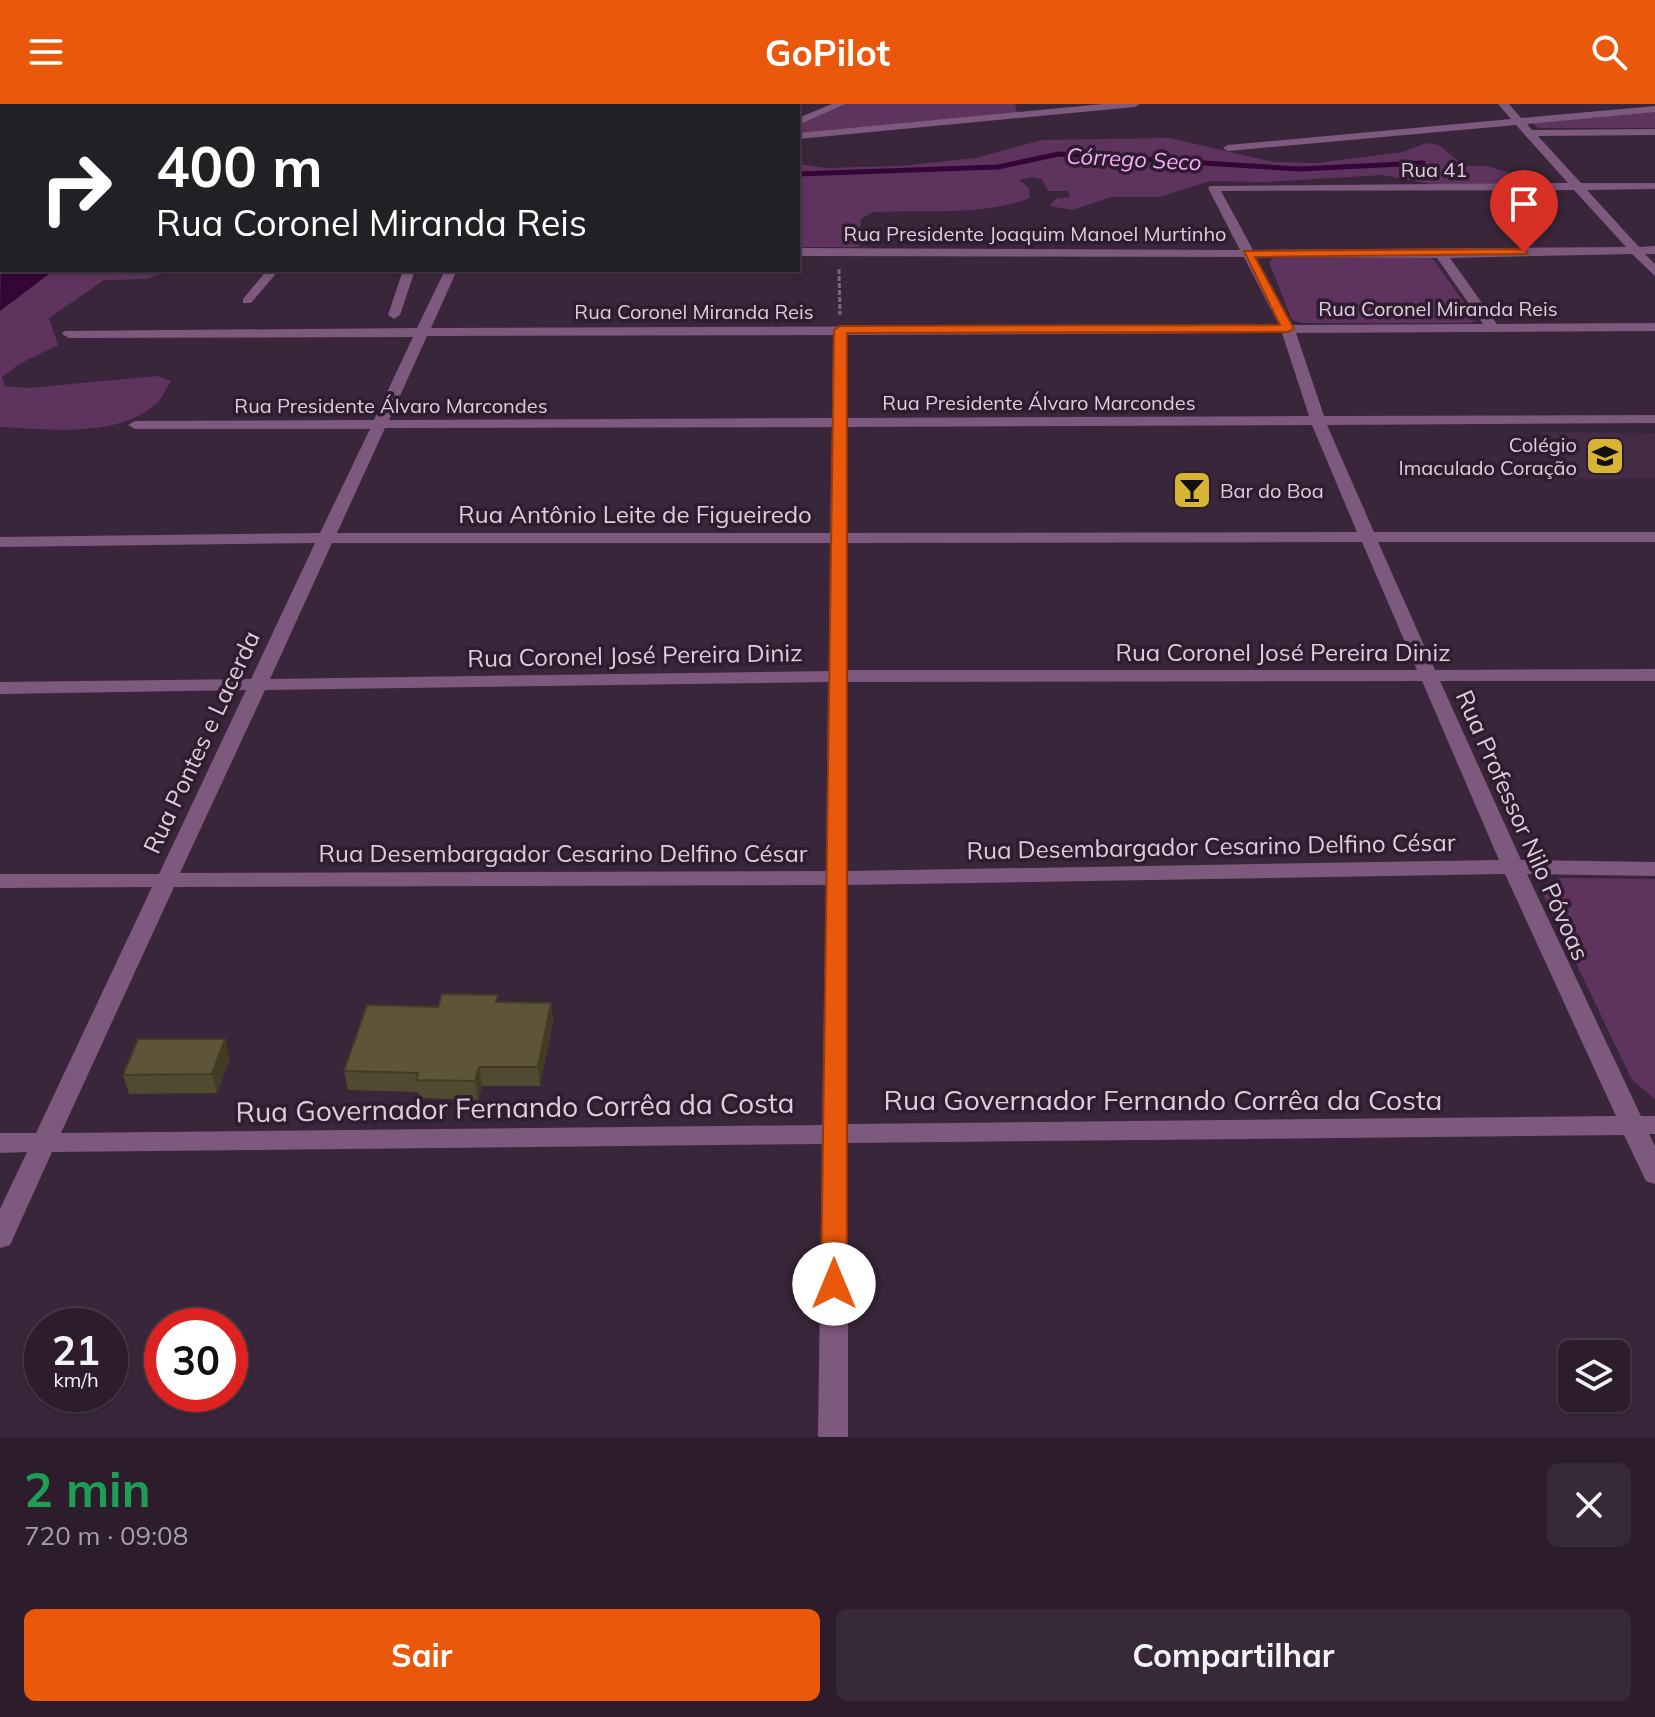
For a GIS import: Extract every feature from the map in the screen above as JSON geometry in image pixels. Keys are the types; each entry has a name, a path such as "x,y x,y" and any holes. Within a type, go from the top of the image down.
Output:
{"street":[{"path":"800,121 841,104"},
{"path":"800,136 1023,110 1135,104"},
{"path":"1503,104 1655,272"},
{"path":"1228,148 1655,109"},
{"path":"1530,133 1655,132"},
{"name":"Rua 41","path":"1214,188 1655,186"},
{"name":"Rua Professor Nilo Póvoas","path":"1214,188 1288,329 1318,421 1368,538 1432,676 1513,867 1644,1125 1655,1174"},
{"name":"Rua Presidente Joaquim Manoel Murtinho","path":"800,252 1441,254 1655,250"},
{"path":"1441,254 1493,328"},
{"name":"Rua Pontes e Lacerda","path":"0,1237 450,272"},
{"name":"Rua Coronel Miranda Reis","path":"69,334 1655,327"},
{"path":"833,1437 840,330"},
{"name":"Rua Presidente Álvaro Marcondes","path":"135,425 1655,419"},
{"name":"Rua Antônio Leite de Figueiredo","path":"0,542 325,538 1655,537"},
{"name":"Rua Coronel José Pereira Diniz","path":"0,688 838,676 1655,675"},
{"name":"Rua Desembargador Cesarino Delfino César","path":"0,881 837,878 1513,867 1655,869"},
{"name":"Rua Governador Fernando Corrêa da Costa","path":"0,1143 1644,1125"}],"lane":[{"path":"247,301 271,272"},
{"path":"394,315 408,272"}],"path":[{"path":"839,252 840,330"}],"shaded area":[{"path":"847,104 1015,104 1017,113 800,134 800,124"},
{"path":"1655,111 1655,128 1538,128 1533,123"},
{"path":"1169,138 1274,162 1317,163 1403,152 1426,143 1439,145 1464,166 1487,166 1517,175 1496,184 1435,185 1382,175 1265,182 1210,181 1159,197 1111,197 1072,210 1050,206 1055,199 1070,197 1068,191 1048,191 1042,179 1032,177 1019,180 1029,188 1030,198 1011,204 972,210 873,212 861,219 859,247 800,247 800,164 826,168 901,166 976,158 1042,140"},
{"path":"1426,257 1434,260 1476,320 1470,323 1303,323 1292,320 1269,262 1274,258"},
{"path":"1,272 51,272 0,311"},
{"path":"51,272 168,272 146,279 104,280 49,318 58,345 19,364 2,377 5,386 29,388 157,376 171,381 158,402 124,422 104,427 61,430 0,427 0,311"},
{"name":"Colégio Imaculado Coração","path":"1540,432 1655,433 1655,479 1571,478"},
{"path":"1560,878 1655,879 1655,1099 1632,1080 1541,890"}],"building":[{"path":"442,994 498,995 496,1002 551,1003 538,1067 479,1067 475,1081 416,1080 418,1073 344,1071 367,1005 438,1007"},
{"path":"138,1039 225,1039 212,1074 123,1075"}],"waterway":[{"name":"Córrego Seco","path":"800,174 998,167 1059,154 1300,169 1423,163"}],"place":[{"name":"Colégio Imaculado Coração","path":"1605,456"},
{"name":"Bar do Boa","path":"1192,490"}],"route":[{"path":"834,1284 840,330 1288,329 1248,254 1524,252"}]}
